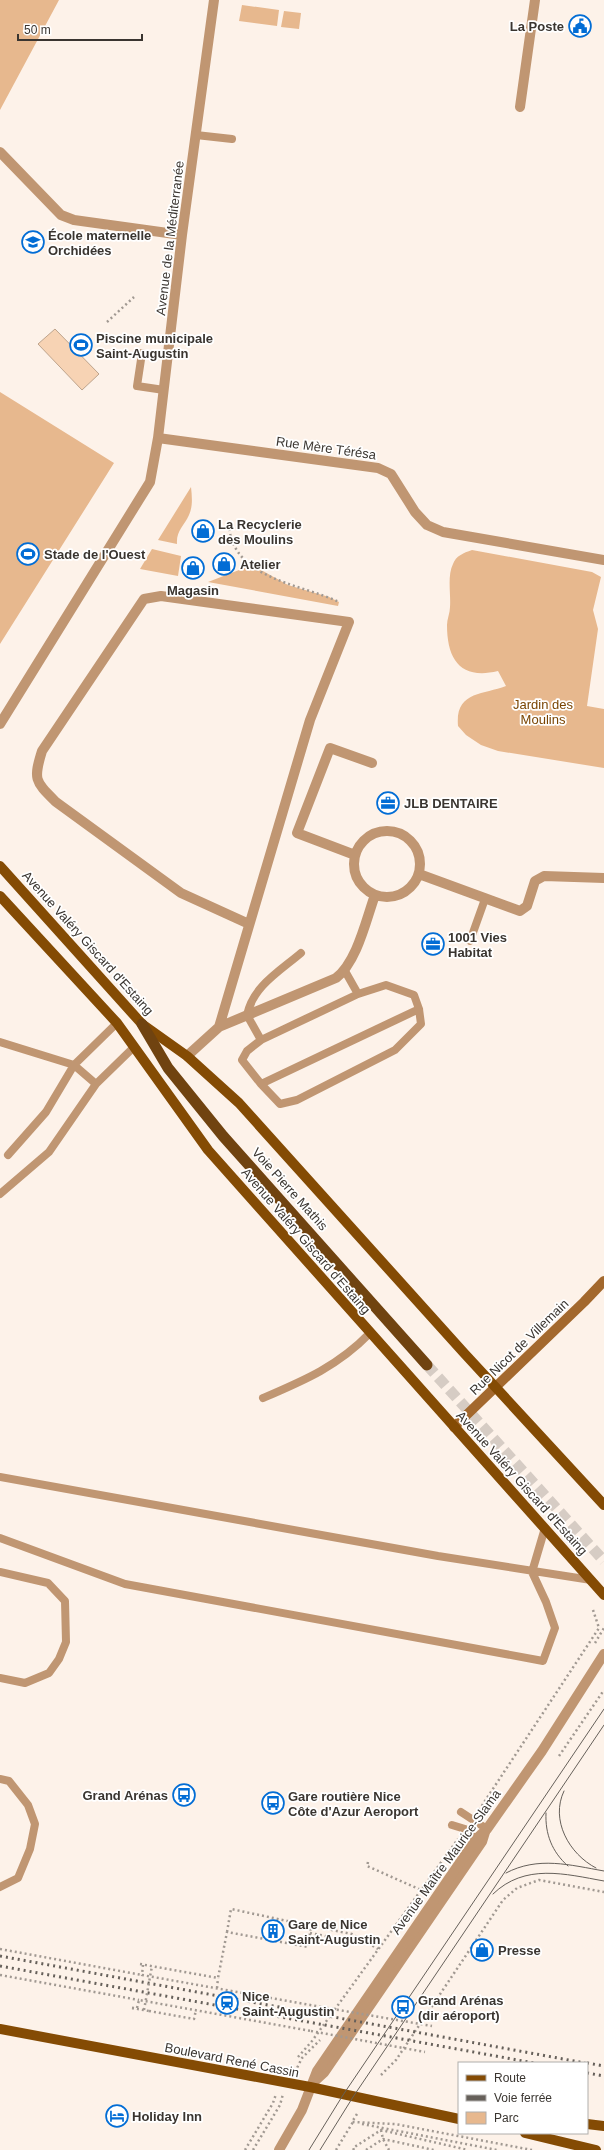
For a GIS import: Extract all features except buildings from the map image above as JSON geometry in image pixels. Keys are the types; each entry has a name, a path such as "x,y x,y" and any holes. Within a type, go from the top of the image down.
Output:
{"highway":[{"name":"Voie Pierre Mathis","path":"142,1024 168,1068 223,1136 427,1365"}],"main road":[{"name":"Avenue Valéry Giscard d'Estaing","path":"0,866 142,1024 187,1056 239,1103 604,1505"},
{"name":"Avenue Valéry Giscard d'Estaing","path":"0,896 117,1023 133,1048 208,1150 604,1595"},
{"path":"584,1302 604,1281"},
{"path":"584,1302 604,1291"},
{"name":"Rue Nicot de Villemain","path":"454,1426 497,1387 584,1302"},
{"name":"Boulevard René Cassin","path":"0,2029 310,2088 458,2119"},
{"path":"588,2124 604,2126"},
{"path":"529,2134 596,2150"}],"street":[{"name":"Avenue de la Méditerranée","path":"0,724 150,482 158,438 182,235 214,0"},
{"path":"520,107 535,0"},
{"path":"0,152 61,214 74,220 182,235"},
{"name":"Rue Mère Térésa","path":"158,438 378,468 391,474 415,512 427,525 443,532 604,560"},
{"path":"220,1027 310,720 349,622 161,596 144,599 42,751 36,772 40,785 56,802 181,893 249,924"},
{"path":"355,855 297,833 330,748 372,763"},
{"path":"386,831 396,833 406,837 413,844 420,864 419,874 414,884 397,896 386,897 375,895 360,883 356,874 355,855 360,846 376,833 386,831"},
{"path":"419,874 520,911 527,906 535,881 544,876 604,878"},
{"path":"187,1056 220,1027 336,978 345,971 352,960 375,895"},
{"name":"Avenue Maître Maurice-Slama","path":"279,2150 302,2110 317,2071 342,2031 476,1839 487,1829 542,1751 604,1654"}],"lane":[{"path":"196,135 232,139"},
{"path":"142,353 137,386 164,390"},
{"path":"470,941 485,899"},
{"path":"261,1040 247,1015 250,1003 257,990 301,953"},
{"path":"345,971 358,994"},
{"path":"386,985 414,995 419,1008 421,1024 395,1050 297,1100 280,1104 261,1084 242,1060 247,1051 261,1040 358,994 386,985"},
{"path":"261,1084 419,1008"},
{"path":"8,1155 46,1112 74,1065 117,1023"},
{"path":"0,1042 74,1065 96,1084"},
{"path":"0,1194 49,1152 96,1084 133,1048"},
{"path":"263,1398 312,1377 352,1351 370,1333"},
{"path":"0,1477 407,1551 532,1572 591,1580"},
{"path":"0,1538 125,1584 543,1661 555,1628 546,1602 532,1572 545,1528"},
{"path":"0,1572 48,1582 65,1601 66,1642 59,1659 49,1674 25,1683 0,1678"},
{"path":"0,1779 9,1781 28,1805 35,1824 30,1849 18,1878 0,1887"},
{"path":"310,2088 325,2073 483,1842 487,1829 461,1812"},
{"path":"452,1825 465,1829 476,1839"}],"path":[{"path":"107,322 134,297"},
{"path":"229,524 230,534 239,551 252,566 288,585 328,597 339,602"},
{"path":"475,1820 599,1628 593,1610"},
{"path":"594,1645 604,1628"},
{"path":"558,1756 604,1690"},
{"path":"475,1820 495,1795"},
{"path":"298,2057 312,2041 465,1829"},
{"path":"368,1862 368,1866 421,1890"},
{"path":"381,2075 396,2060 503,1900 517,1888 539,1880 604,1892"},
{"path":"217,1988 231,1909 352,1934 378,1948"},
{"path":"226,1932 308,1947 311,1926"},
{"path":"310,1933 346,1940 363,1939"},
{"path":"0,1949 432,2026"},
{"path":"142,1975 144,1965 140,1964 218,1978"},
{"path":"144,2010 152,1966"},
{"path":"0,1975 425,2052"},
{"path":"138,2000 137,2008 132,2008 194,2019 196,2010"},
{"path":"245,2150 273,2103 276,2093"},
{"path":"253,2150 280,2105"},
{"path":"336,2150 357,2114"},
{"path":"352,2122 468,2150"},
{"path":"352,2122 395,2124 532,2150"},
{"path":"381,2129 383,2139 389,2150"},
{"path":"354,2150 353,2148 381,2129 498,2150"},
{"path":"366,2150 383,2139 434,2150"}],"green space":[{"path":"0,0 59,0 0,110"},
{"path":"242,5 279,10 277,26 239,21"},
{"path":"284,11 301,13 299,29 281,27"},
{"name":"Stade de l'Ouest","path":"0,392 114,463 0,644"},
{"path":"191,487 191,508 189,515 179,532 177,544 158,540"},
{"path":"152,549 181,556 178,576 140,569"},
{"name":"Jardin des Moulins","path":"472,550 592,572 601,577 593,610 598,629 587,706 604,709 604,768 498,751 481,745 466,735 458,726 458,715 461,706 466,700 480,693 506,686 498,671 474,673 466,670 453,657 450,648 447,620 450,609 451,569 454,561 458,557"},
{"path":"252,565 288,585 329,597 339,602 338,606 208,582"}],"shaded area":[{"path":"55,329 99,374 82,390 38,344"}],"tunnel":[{"path":"427,1365 604,1561"}],"tram line":[{"path":"309,2150 343,2095 604,1709"},
{"path":"320,2150 353,2097 604,1725"},
{"path":"564,1791 560,1802 559,1813 565,1835 570,1845 578,1854 586,1862 596,1868"},
{"path":"546,1813 548,1835 554,1849 562,1861 568,1866"},
{"path":"506,1873 518,1868 542,1863 554,1863 604,1871"},
{"path":"493,1894 505,1884 532,1874 560,1874 604,1881"}],"railway":[{"path":"0,1956 580,2062"},
{"path":"0,1966 528,2062"},
{"path":"588,2063 604,2066"},
{"path":"588,2073 604,2076"}],"place":[{"name":"La Poste","path":"580,26"},
{"name":"École maternelle Orchidées","path":"33,242"},
{"name":"Piscine municipale Saint-Augustin","path":"81,345"},
{"name":"La Recyclerie des Moulins","path":"203,531"},
{"name":"Stade de l'Ouest","path":"28,554"},
{"name":"Atelier","path":"224,564"},
{"name":"Magasin","path":"193,568"},
{"name":"JLB DENTAIRE","path":"388,803"},
{"name":"1001 Vies Habitat","path":"433,944"},
{"name":"Grand Arénas","path":"184,1795"},
{"name":"Gare routière Nice Côte d'Azur Aeroport","path":"273,1803"},
{"name":"Gare de Nice Saint-Augustin","path":"273,1931"},
{"name":"Presse","path":"482,1950"},
{"name":"Nice Saint-Augustin","path":"227,2003"},
{"name":"Grand Arénas (dir aéroport)","path":"403,2007"},
{"name":"Holiday Inn","path":"117,2116"}]}
